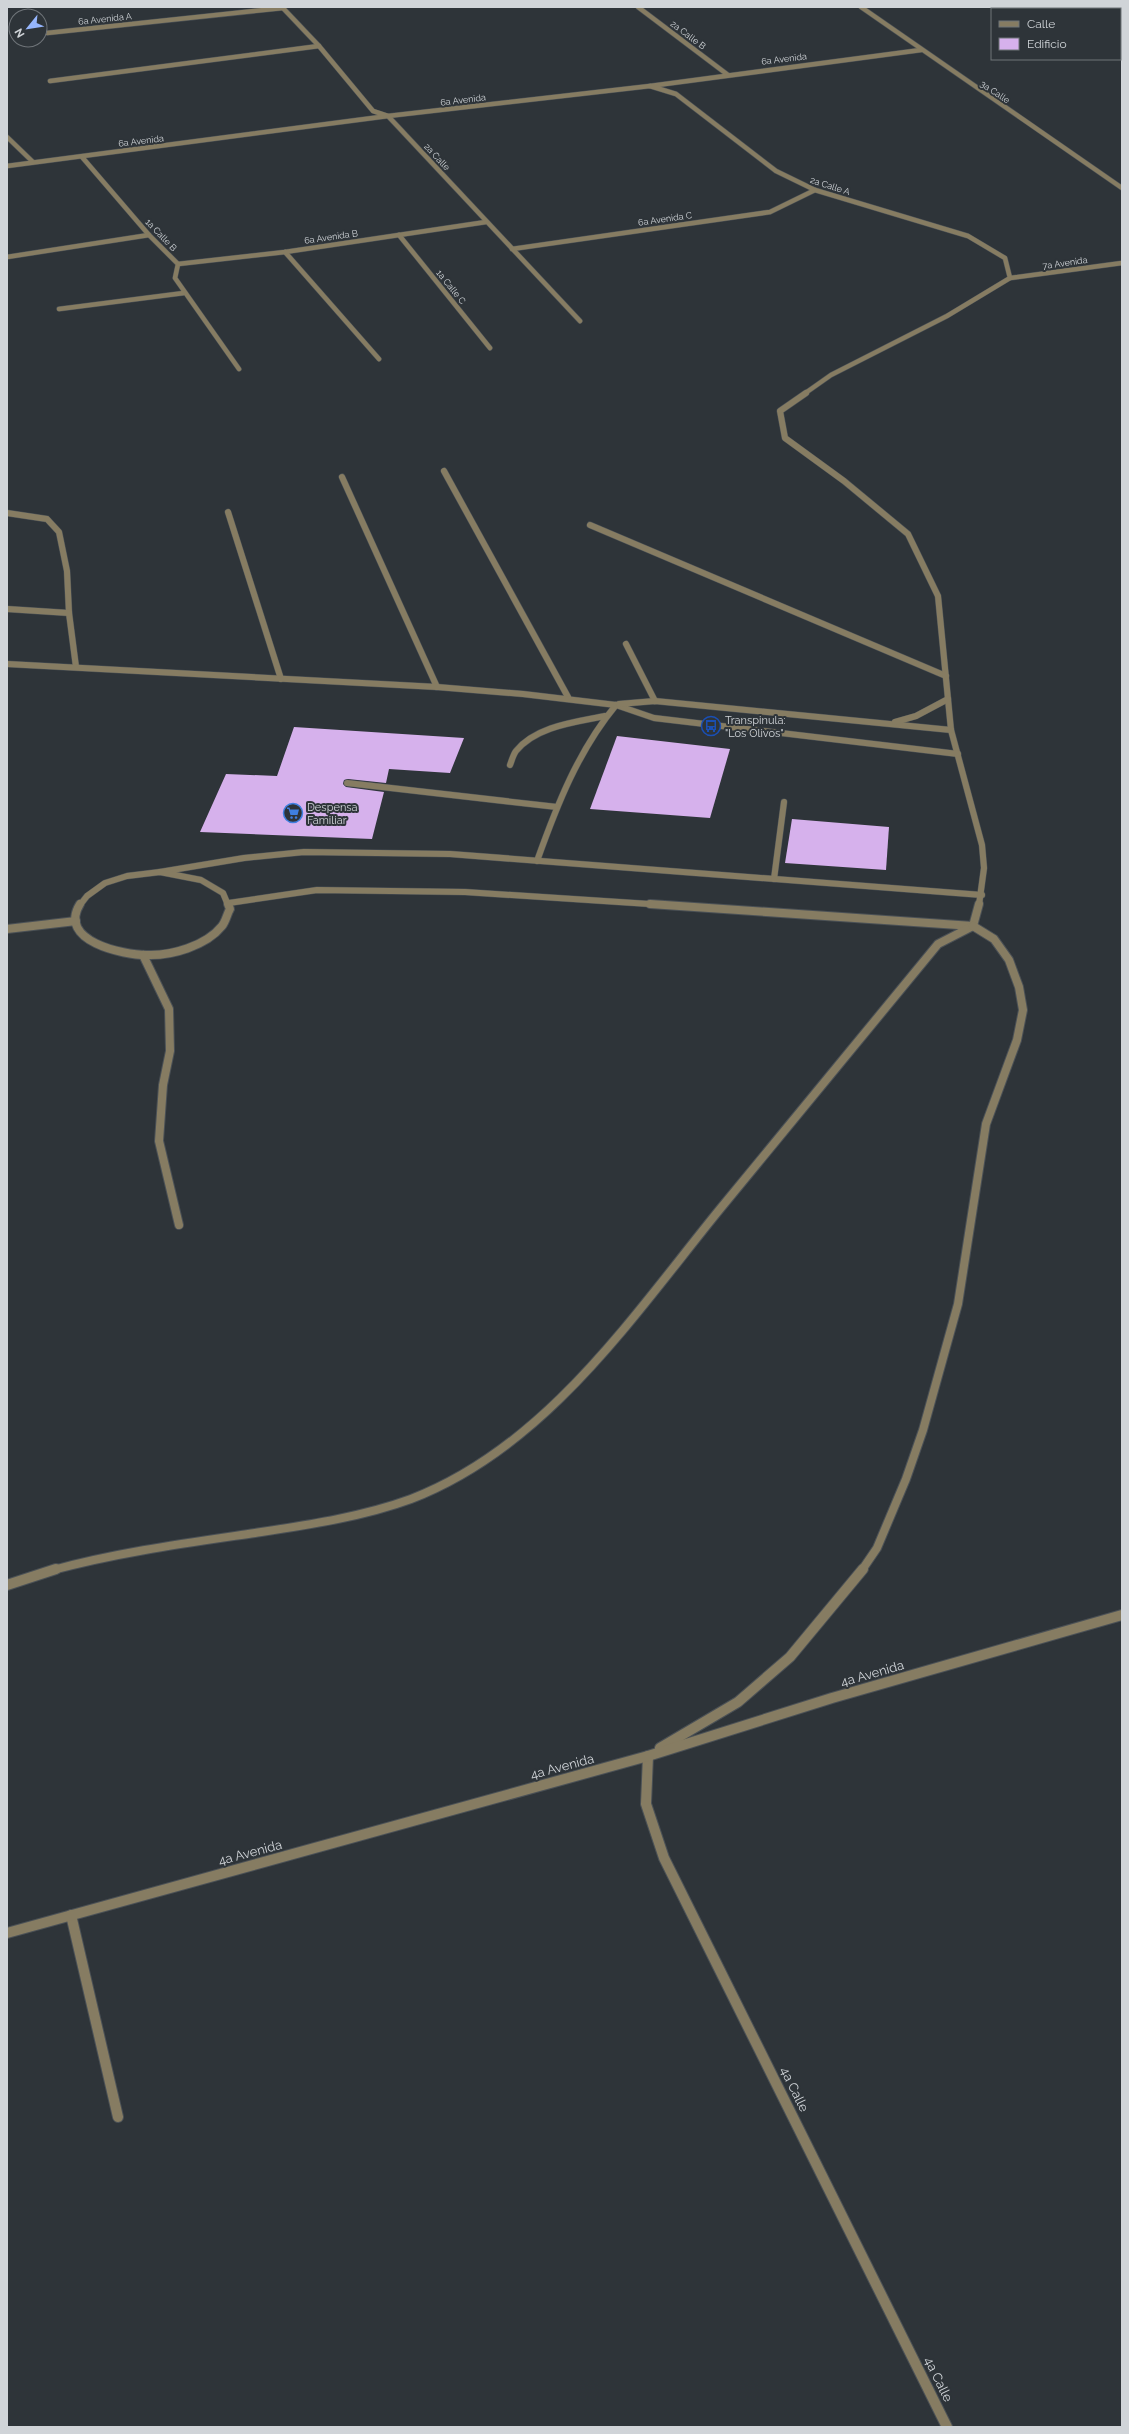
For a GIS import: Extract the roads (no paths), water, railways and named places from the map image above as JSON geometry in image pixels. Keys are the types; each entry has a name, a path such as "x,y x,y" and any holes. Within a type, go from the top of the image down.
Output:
{"street":[{"name":"2a Calle B","path":"638,7 728,75"},
{"name":"3a Calle","path":"861,7 1122,188"},
{"name":"6a Avenida A","path":"48,33 283,8"},
{"name":"2a Calle","path":"283,8 319,46 374,111 388,116 580,321"},
{"path":"50,81 319,46"},
{"name":"6a Avenida","path":"7,166 388,116 650,86 921,50"},
{"name":"2a Calle A","path":"650,86 676,94 776,171 792,181 815,190 968,236 1006,258 1010,278"},
{"path":"7,137 33,162"},
{"name":"1a Calle B","path":"82,156 149,235 178,264 174,275 184,293 240,369"},
{"name":"6a Avenida C","path":"512,249 770,212 815,190"},
{"name":"6a Avenida B","path":"178,264 285,252 486,222"},
{"path":"7,257 149,235"},
{"name":"1a Calle C","path":"399,235 490,348"},
{"path":"285,252 379,359"},
{"name":"7a Avenida","path":"1010,278 1122,263"},
{"path":"7,1586 64,1567 121,1554 260,1533 367,1512 411,1499 452,1481 481,1464 531,1426 572,1388 707,1227 810,1098 938,944 973,926 982,895 984,868 982,845 951,730 938,596 908,534 844,481 785,438 780,411 832,374 947,316 1010,278"},
{"path":"59,309 184,293"},
{"path":"444,471 568,697"},
{"path":"342,477 437,687"},
{"path":"228,512 280,679"},
{"path":"7,513 47,519 59,532 67,571 69,613 76,667"},
{"path":"590,526 946,676"},
{"path":"7,609 69,613"},
{"path":"626,644 655,701"},
{"path":"7,664 437,687 568,697 616,705 654,718 958,754"},
{"path":"883,724 908,720 948,698"},
{"path":"537,861 557,807 592,737 606,716 616,705 655,701 951,730"},
{"path":"510,765 516,751 532,739 556,728 606,716"},
{"path":"347,783 557,807"},
{"path":"774,879 784,802"},
{"path":"160,872 200,878 214,885 224,893 229,903 230,916 221,929 207,940 187,949 143,955 123,953 90,941 80,932 76,921 77,910 84,898 97,887 123,877 244,858 304,852 450,854 982,895"},
{"path":"229,903 317,890 465,892 973,926 994,940 1009,960 1019,987 1023,1010 1017,1040 986,1124 958,1304 923,1430 906,1479 877,1548 856,1580 790,1657 738,1702 648,1756"},
{"path":"7,930 76,921"},
{"path":"143,955 169,1009 170,1050 163,1085 159,1141 179,1225"},
{"name":"4a Avenida","path":"7,1933 648,1756 832,1698 1122,1615"},
{"name":"4a Calle","path":"648,1756 646,1804 664,1858 947,2427"},
{"path":"71,1915 118,2117"}],"place":[{"name":"Transpinula: \"Los Olivos\"","path":"711,726"},
{"name":"Despensa Familiar","path":"293,813"}]}
